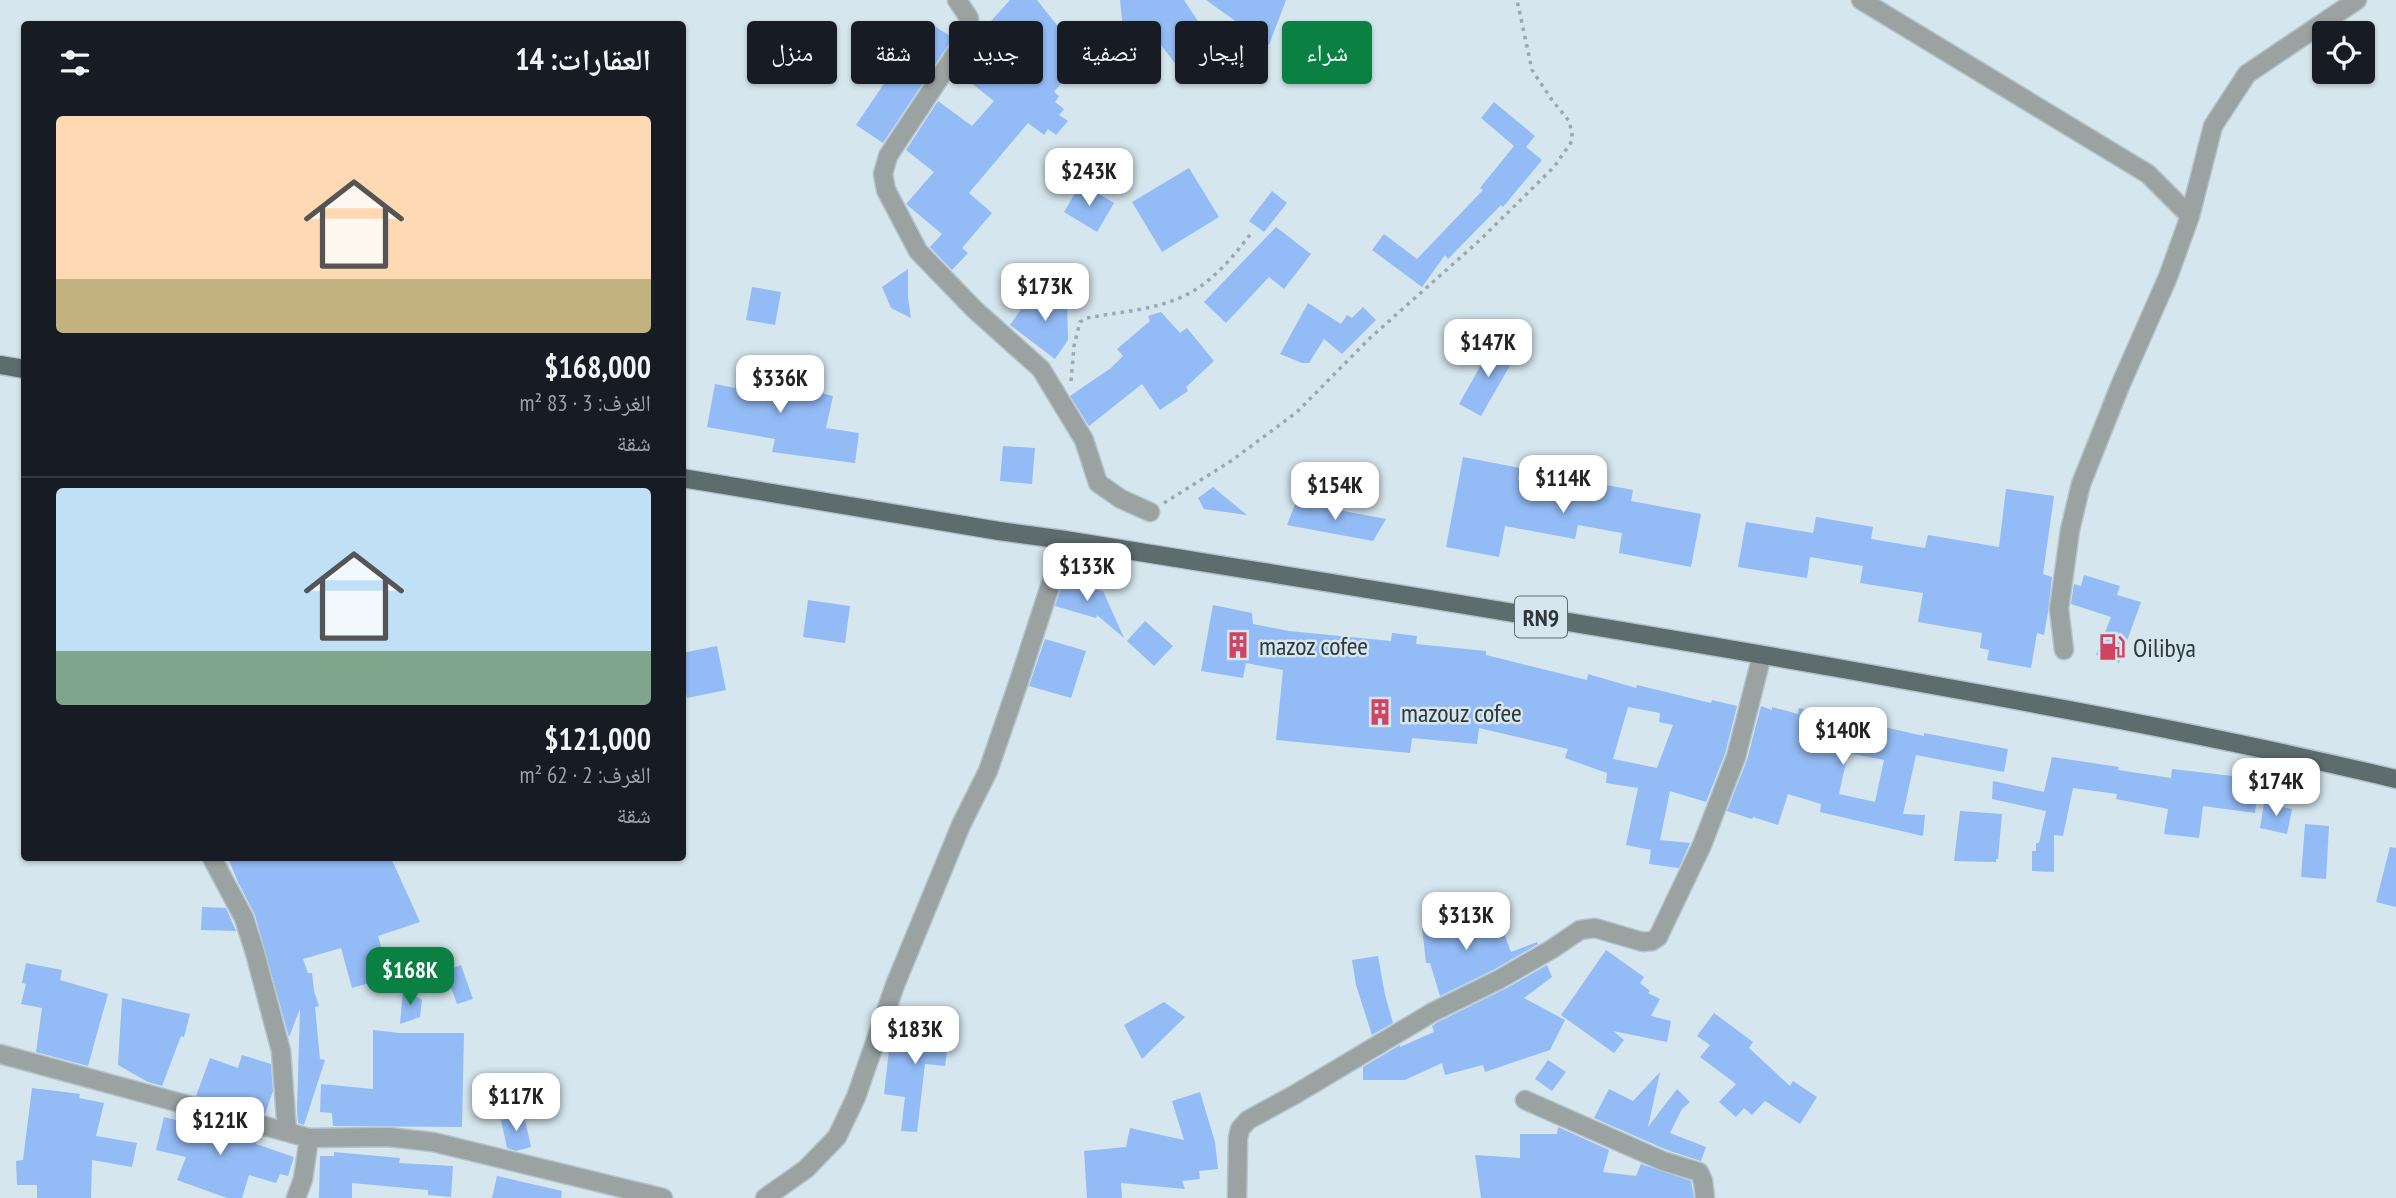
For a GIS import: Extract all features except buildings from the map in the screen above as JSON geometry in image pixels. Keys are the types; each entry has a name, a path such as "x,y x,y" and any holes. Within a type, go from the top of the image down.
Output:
{"main road":[{"path":"0,365 21,368"},
{"name":"RN9","path":"686,479 1762,655 2145,724 2396,779"}],"street":[{"path":"957,0 969,18 968,35 888,156 883,174 886,190 918,251 974,309 1041,369 1084,440 1098,483 1121,499 1150,512"},
{"path":"1861,0 2148,174 2190,216"},
{"path":"2064,650 2059,609 2070,530 2081,484 2168,277 2190,216 2213,126 2247,74 2357,0"},
{"path":"765,1198 806,1169 837,1137 856,1097 872,1046 910,948 961,825 988,771 1065,540"},
{"path":"1237,1198 1238,1138 1240,1129 1248,1120 1433,1012 1500,979 1580,930 1595,928 1643,943 1658,937 1702,845 1737,757 1762,655"},
{"path":"214,861 244,918 255,953 281,1051 287,1132"},
{"path":"0,1054 309,1138 388,1136 433,1142 663,1198"},
{"path":"1525,1100 1663,1161 1699,1172 1705,1198"},
{"path":"296,1198 303,1179 309,1138"}],"path":[{"path":"1150,512 1231,461 1297,412 1370,338 1480,240 1554,167 1572,141 1572,133 1569,121 1532,70 1517,0"},
{"path":"1056,393 1072,379 1074,346 1080,322 1087,318 1184,296 1230,261 1252,232"}],"place":[{"name":"mazoz cofee","path":"1238,645"},
{"name":"Oilibya","path":"2112,647"},
{"name":"mazouz cofee","path":"1380,712"}]}
